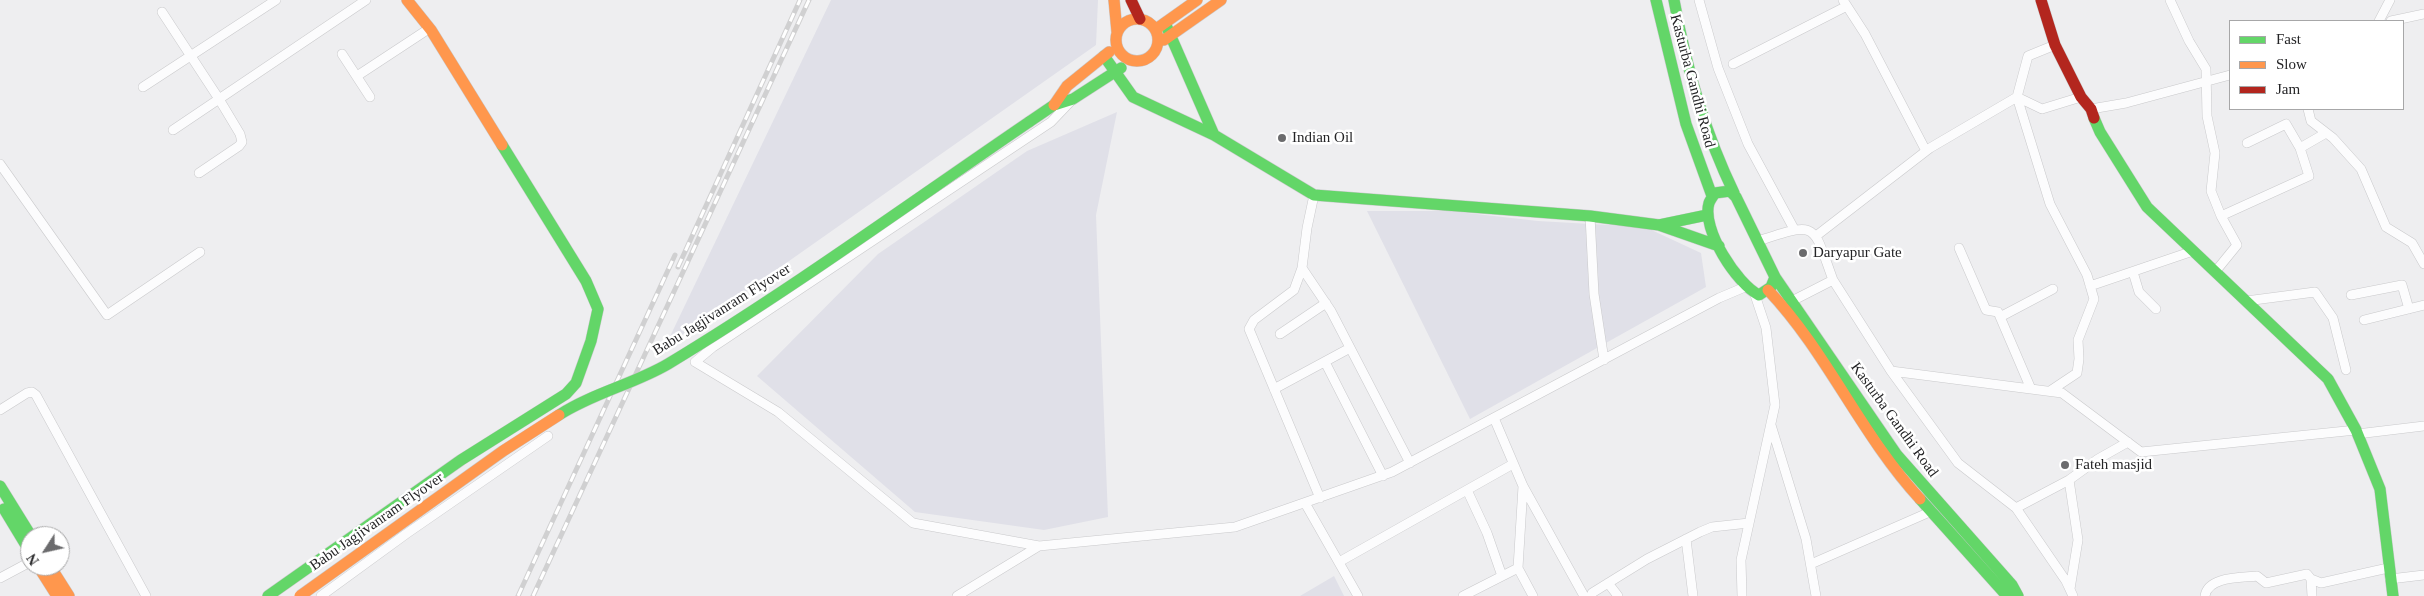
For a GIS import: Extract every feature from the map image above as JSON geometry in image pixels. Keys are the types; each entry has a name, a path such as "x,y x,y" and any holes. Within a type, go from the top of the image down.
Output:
{"main road":[{"path":"268,596 461,460 566,394 576,383 591,341 598,309 586,281 430,28 407,0"},
{"path":"1114,0 1117,32 1116,46 1120,53 1131,61"},
{"path":"1131,0 1140,19"},
{"path":"1054,105 1073,99 1131,61 1145,60 1155,51 1158,45 1160,26 1197,0"},
{"path":"1158,45 1221,0"},
{"name":"Kasturba Gandhi Road","path":"1656,0 1669,60 1697,161 1712,196"},
{"name":"Kasturba Gandhi Road","path":"1674,0 1690,81 1706,133 1788,303 1875,442 1932,511 2004,590 2006,596"},
{"path":"2043,1 2055,45 2081,97 2091,109 2100,132 2147,207 2328,379 2357,432 2380,489 2393,596"},
{"path":"1117,32 1126,22 1140,19 1160,26 1171,36 1214,135"},
{"path":"1054,105 1066,86 1116,46"},
{"path":"1104,56 1133,97 1214,135 1314,195 1590,216 1659,225 1719,246"},
{"name":"Babu Jagjivanram Flyover","path":"300,596 519,440 577,403 666,365 777,294 1054,105"},
{"path":"1734,194 1723,191 1712,196 1707,206 1707,215 1719,246 1745,287 1755,295 1768,290 1774,277"},
{"path":"1659,225 1707,215"},
{"name":"Kasturba Gandhi Road","path":"1768,290 1788,303 1883,436 1921,485 2012,585 2018,596"},
{"path":"0,486 25,526"},
{"path":"2,509 20,537"},
{"path":"44,576 57,596"},
{"path":"56,576 69,596"}],"street":[{"path":"143,86 276,0"},
{"path":"173,130 366,0"},
{"path":"1699,0 1718,68 1748,144 1794,229"},
{"path":"2170,0 2188,41 2206,68 2207,116 2215,153 2211,191 2221,216 2237,245 2215,272"},
{"path":"2380,20 2390,0"},
{"path":"1733,64 1845,3 1865,34 1926,151"},
{"path":"162,12 219,99 240,134 242,142 199,173"},
{"path":"2396,20 2424,14"},
{"path":"357,76 430,28"},
{"path":"2050,391 2076,373 2079,359 2078,340 2094,299 2090,286 2050,204 2017,96 2028,56 2055,45"},
{"path":"342,54 370,97"},
{"path":"2091,109 2126,103 2229,75"},
{"path":"1816,236 1926,151 2017,96"},
{"path":"2017,96 2042,109 2081,97"},
{"path":"1073,99 1051,122 713,347 695,362 778,412 913,523 1039,546 1234,528 1383,476 1719,298 1745,287"},
{"path":"2308,110 2311,121 2326,133 2361,169 2386,228 2412,242 2424,264"},
{"path":"2221,216 2310,176 2300,148 2286,124 2247,143"},
{"path":"2300,148 2326,133"},
{"path":"0,164 107,315 200,252"},
{"path":"1314,195 1307,228 1302,268 1294,290 1254,320 1249,329 1320,498"},
{"path":"1590,216 1594,294 1604,360"},
{"path":"1758,241 1794,229 1810,230 1816,236 1833,280 1891,370 1958,464 2016,508 2071,593"},
{"path":"1959,248 1986,310 1998,312 2031,389"},
{"path":"2090,286 2193,251"},
{"path":"1302,268 1326,303 1410,463"},
{"path":"2133,272 2139,292 2156,309"},
{"path":"1788,303 1833,280"},
{"path":"2351,295 2402,285 2408,309"},
{"path":"2000,317 2053,289"},
{"path":"2246,301 2315,292 2333,318 2346,370"},
{"path":"1742,596 1741,560 1775,405 1766,328 1755,295"},
{"path":"1280,334 1326,303"},
{"path":"2364,320 2424,305"},
{"path":"1274,389 1350,348"},
{"path":"1325,362 1383,476"},
{"path":"1891,370 2062,393 2141,452 2424,426"},
{"path":"0,410 27,393 32,392 36,395 146,596"},
{"path":"1494,418 1522,486 1588,594 1686,539 1712,527 1749,523"},
{"path":"1771,423 1806,539 1816,596"},
{"path":"321,596 406,534 548,436"},
{"path":"2016,508 2069,480 2098,459 2128,442"},
{"path":"1339,562 1513,464"},
{"path":"2069,480 2078,540 2071,593"},
{"path":"1522,486 1518,568 1533,596"},
{"path":"1467,490 1487,533 1502,576"},
{"path":"1305,503 1358,596"},
{"path":"1811,564 1932,511"},
{"path":"1686,539 1693,596"},
{"path":"957,596 1039,546"},
{"path":"0,578 20,567"},
{"path":"1463,596 1518,568"},
{"path":"2205,596 2208,586 2213,582 2257,576 2266,583 2307,574 2321,582 2389,574 2424,575"},
{"path":"2311,578 2312,596"},
{"path":"1608,583 1618,596"}],"shaded area":[{"path":"831,0 1098,0 1096,45 664,349"},
{"path":"1117,112 1096,215 1108,517 1044,530 915,512 757,376 878,254 1027,151"},
{"path":"1367,211 1450,211 1538,221 1645,227 1701,253 1706,287 1470,419"},
{"path":"1334,576 1344,596 1300,596"}],"railway":[{"path":"678,267 800,0"},
{"path":"533,596 809,0"},
{"path":"518,596 675,255"}],"traffic: fast":[{"path":"1656,0 1686,124 1712,196"},
{"path":"1674,0 1684,50 1697,98 1723,170 1734,193"},
{"path":"1165,23 1214,135"},
{"path":"1104,56 1133,97 1214,135 1314,195 1590,216 1659,225 1719,246"},
{"path":"1029,122 1054,105 1073,99 1121,68"},
{"path":"2094,118 2100,132 2147,207 2328,379 2356,430 2380,489 2393,596"},
{"path":"559,415 572,407 668,364 805,276 1029,122"},
{"path":"268,596 461,460 566,394 576,383 591,341 598,309 586,281 502,145"},
{"path":"1730,191 1736,197 1775,277 1771,287 1759,295 1750,289 1731,268 1710,227 1708,214 1710,201 1715,193 1730,191"},
{"path":"1659,225 1707,215"},
{"path":"1775,277 1897,455 2012,585 2018,596"},
{"path":"0,486 25,526"},
{"path":"1920,499 2007,596"},
{"path":"4,509 20,535"}],"traffic: slow":[{"path":"407,0 431,30 502,145"},
{"path":"1114,0 1117,32"},
{"path":"1159,27 1197,0"},
{"path":"1164,40 1221,0"},
{"path":"1141,19 1149,22 1155,28 1158,40 1155,52 1149,58 1133,61 1125,58 1119,52 1116,36 1119,28 1125,22 1141,19"},
{"path":"1054,105 1067,86 1109,52"},
{"path":"1768,290 1808,340 1880,448 1920,499"},
{"path":"300,596 503,451 559,415"},
{"path":"44,576 57,596"},
{"path":"56,576 69,596"}],"traffic: jam":[{"path":"1131,0 1140,19"},
{"path":"2041,0 2055,45 2081,97 2091,109 2094,118"}],"place":[{"name":"Indian Oil","path":"1282,138"},
{"name":"Daryapur Gate","path":"1803,253"},
{"name":"Fateh masjid","path":"2065,465"}]}
